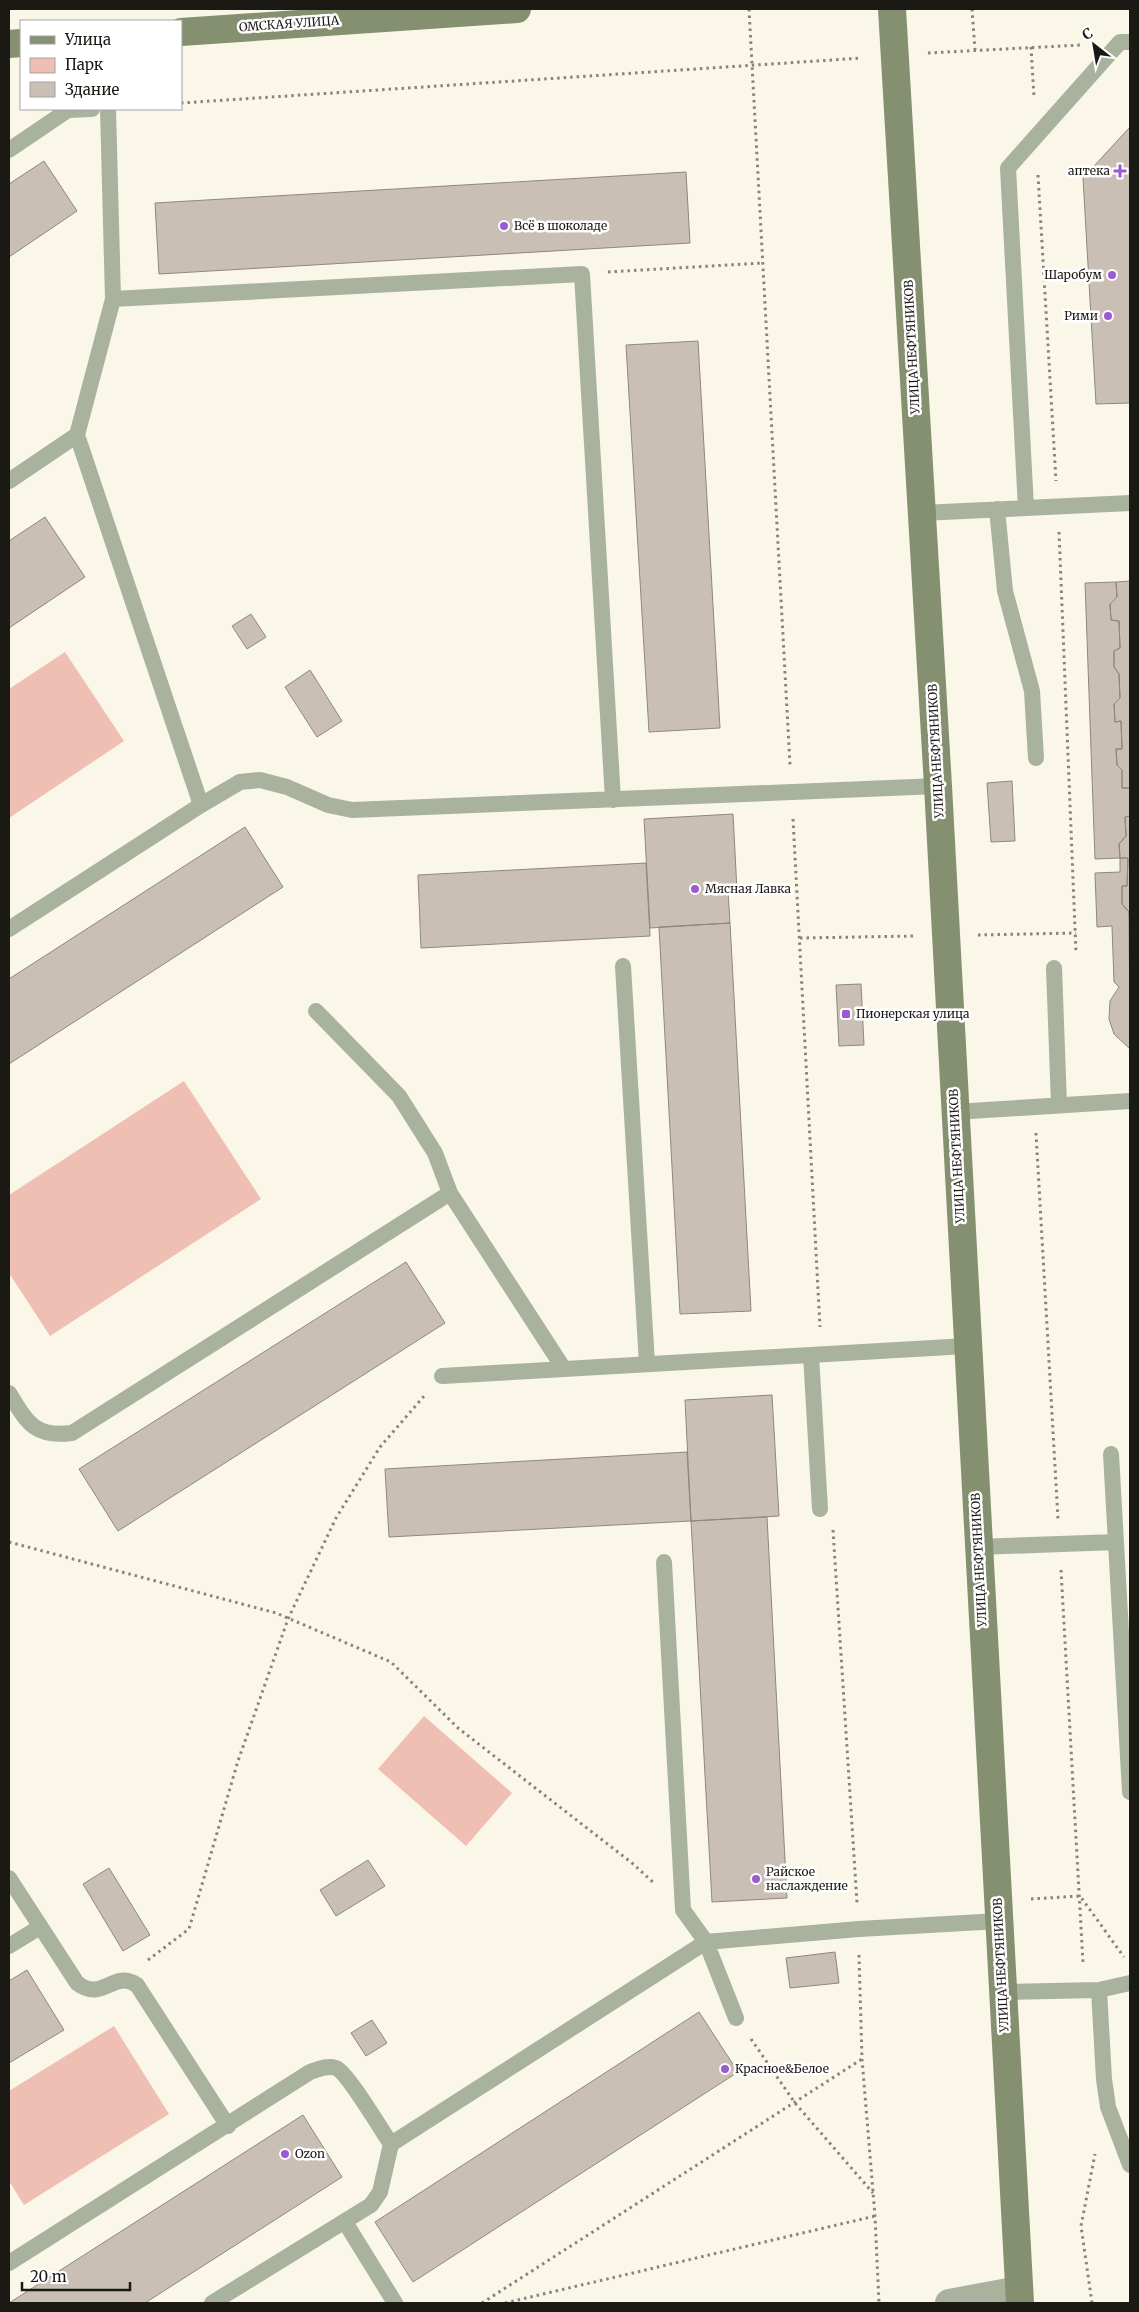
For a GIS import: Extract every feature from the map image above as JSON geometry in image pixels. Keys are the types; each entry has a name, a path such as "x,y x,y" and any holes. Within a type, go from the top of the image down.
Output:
{"main road":[{"name":"ОМСКАЯ УЛИЦА","path":"182,32 517,9"},
{"name":"УЛИЦА НЕФТЯНИКОВ","path":"892,9 938,786 1019,2296"}],"street":[{"path":"949,2303 1019,2296"}],"lane":[{"path":"1026,508 1008,168 1125,42"},
{"path":"9,150 68,110"},
{"path":"108,110 112,299 77,435 201,805"},
{"path":"112,299 582,274 613,800"},
{"path":"9,481 77,435"},
{"path":"922,513 1130,504"},
{"path":"997,509 1005,592 1032,691 1036,758"},
{"path":"9,929 201,805 240,782 260,780 287,787 328,805 352,810 938,786"},
{"path":"623,966 647,1364"},
{"path":"1054,968 1055,1106"},
{"path":"316,1011 399,1096 435,1153 450,1193 564,1369"},
{"path":"954,1112 1130,1101"},
{"path":"9,1393 28,1422 39,1431 55,1436 72,1433 450,1193"},
{"path":"442,1376 967,1346"},
{"path":"816,1354 820,1509"},
{"path":"1111,1454 1116,1542 1125,1603 1130,1792"},
{"path":"978,1547 1116,1542"},
{"path":"664,1562 683,1910 706,1942 736,2018"},
{"path":"9,1878 77,1983 85,1989 94,1991 122,1979 130,1980 137,1984 228,2126"},
{"path":"212,2303 371,2206 380,2192 391,2144 706,1942 859,1929 999,1921"},
{"path":"9,1946 40,1927"},
{"path":"1002,1992 1092,1991 1130,1983"},
{"path":"1092,1991 1108,2107 1130,2165"},
{"path":"9,2263 228,2126 310,2072 325,2066 338,2068 348,2079 391,2144"},
{"path":"345,2222 395,2303"}],"path":[{"path":"749,9 792,793 816,1354"},
{"path":"972,9 975,50"},
{"path":"182,103 751,64 1125,42"},
{"path":"1031,47 1058,507 1077,962"},
{"path":"582,274 762,263"},
{"path":"1055,1106 1035,1124 1080,1896 1092,1991"},
{"path":"122,1979 189,1929 238,1761 288,1619 336,1518 380,1447 442,1376"},
{"path":"833,1523 859,1929 862,2059 875,2216 879,2303"},
{"path":"9,1542 276,1614 391,1662 458,1728 632,1863 683,1910"},
{"path":"1025,1899 1080,1896"},
{"path":"1080,1896 1125,1959"},
{"path":"736,2018 795,2103 873,2193"},
{"path":"482,2303 862,2059"},
{"path":"1092,2303 1081,2226 1096,2153"},
{"path":"505,2303 875,2216"}],"green space":[{"path":"65,652 124,741 9,818 9,689"},
{"path":"184,1081 261,1199 50,1336 9,1273 9,1195"},
{"path":"424,1716 512,1793 466,1846 378,1769"},
{"path":"114,2026 169,2114 24,2205 9,2181 9,2091"}],"building":[{"path":"1130,127 1130,403 1096,404 1083,178"},
{"path":"44,161 77,211 9,257 9,184"},
{"path":"686,172 690,243 159,274 155,203"},
{"path":"698,341 720,728 649,732 626,345"},
{"path":"45,517 85,577 9,628 9,541"},
{"path":"1130,581 1130,788 1122,788 1122,770 1117,765 1116,749 1122,749 1121,721 1115,722 1114,704 1120,698 1119,674 1114,667 1114,651 1120,648 1119,621 1111,620 1110,604 1117,597 1116,582"},
{"path":"1116,582 1117,597 1110,604 1111,620 1119,621 1120,648 1114,651 1114,667 1119,674 1120,698 1114,704 1115,722 1121,721 1122,749 1116,749 1117,765 1122,770 1122,788 1130,788 1130,816 1125,817 1126,836 1119,844 1120,858 1095,859 1085,583"},
{"path":"251,614 266,637 247,649 232,626"},
{"path":"310,670 342,721 317,737 285,687"},
{"path":"1012,781 1015,841 991,842 987,783"},
{"path":"733,814 737,891 728,891 730,923 650,928 644,819"},
{"path":"1130,816 1130,929 1129,912 1122,904 1122,886 1127,886 1128,858 1120,858 1119,844 1126,836 1125,817"},
{"path":"245,827 283,887 9,1064 9,979"},
{"path":"1120,858 1128,858 1127,886 1122,886 1122,904 1129,912 1130,1049 1114,1034 1109,1019 1110,1001 1119,987 1114,982 1112,926 1097,927 1095,873 1120,872"},
{"path":"646,863 650,936 421,948 418,875"},
{"path":"730,923 751,1311 680,1314 659,927"},
{"path":"861,984 864,1045 839,1046 836,985"},
{"path":"406,1262 445,1323 118,1531 79,1469"},
{"path":"772,1395 779,1516 691,1521 685,1400"},
{"path":"687,1452 691,1521 389,1537 385,1469"},
{"path":"767,1517 787,1898 712,1902 691,1521"},
{"path":"368,1860 385,1886 336,1916 320,1890"},
{"path":"109,1868 150,1935 123,1951 83,1884"},
{"path":"835,1952 839,1983 790,1988 786,1958"},
{"path":"27,1970 64,2030 9,2063 9,1981"},
{"path":"699,2012 738,2072 413,2282 375,2222"},
{"path":"372,2020 387,2043 366,2056 351,2033"},
{"path":"303,2115 342,2177 145,2303 9,2303"}],"place":[{"name":"аптека","path":"1120,171"},
{"name":"Всё в шоколаде","path":"504,226"},
{"name":"Шаробум","path":"1112,275"},
{"name":"Рими","path":"1108,316"},
{"name":"Мясная Лавка","path":"695,889"},
{"name":"Пионерская улица","path":"846,1014"},
{"name":"Райское наслаждение","path":"756,1879"},
{"name":"Красное&Белое","path":"725,2069"},
{"name":"Ozon","path":"285,2154"}]}
